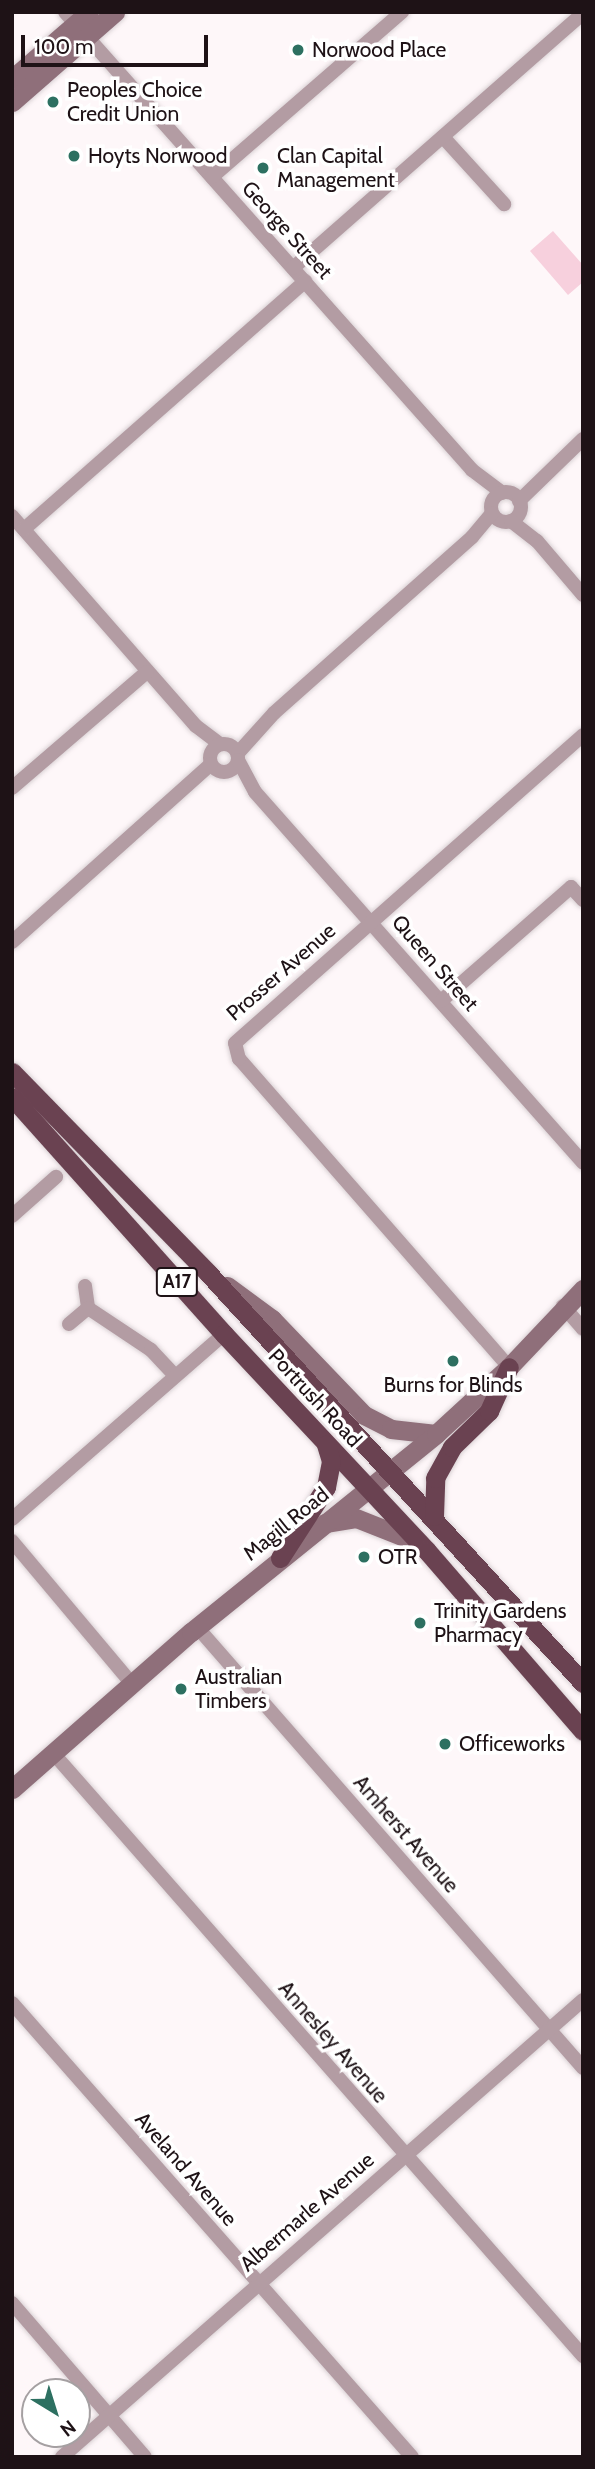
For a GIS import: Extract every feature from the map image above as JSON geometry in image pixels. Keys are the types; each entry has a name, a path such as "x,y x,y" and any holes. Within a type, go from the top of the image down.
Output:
{"highway":[{"name":"Portrush Road","path":"12,1072 208,1273 434,1516 583,1683"},
{"path":"12,1085 32,1119"},
{"name":"Portrush Road","path":"12,1097 224,1334 369,1487 583,1731"},
{"path":"434,1516 435,1478 452,1447 489,1411 509,1367"},
{"path":"280,1558 326,1487 331,1461 324,1442"}],"main road":[{"path":"12,79 79,21 115,12"},
{"path":"12,102 79,21"},
{"path":"208,1273 272,1319 364,1415 391,1429 436,1434"},
{"name":"Magill Road","path":"12,1789 197,1627 321,1524 436,1434 509,1367 563,1306 583,1289"},
{"path":"321,1524 356,1518 378,1523 421,1545"}],"street":[{"path":"212,177 402,12"},
{"path":"293,268 576,19"},
{"name":"George Street","path":"79,21 212,177 583,594"},
{"path":"443,136 503,204"},
{"path":"24,529 305,281"},
{"path":"12,943 225,758 583,439"},
{"name":"Queen Street","path":"12,516 146,672 583,1163"},
{"path":"12,788 146,672"},
{"name":"Prosser Avenue","path":"509,1367 236,1054 237,1038 583,735"},
{"path":"440,1001 571,887 583,900"},
{"path":"12,1216 56,1177"},
{"path":"85,1286 89,1308 151,1350 175,1376"},
{"path":"563,1306 583,1329"},
{"path":"69,1324 89,1308"},
{"path":"12,1519 224,1334"},
{"path":"12,1541 132,1684"},
{"name":"Amherst Avenue","path":"197,1627 583,2068"},
{"name":"Annesley Avenue","path":"53,1754 583,2356"},
{"name":"Albermarle Avenue","path":"62,2457 258,2282 583,2000"},
{"name":"Aveland Avenue","path":"12,2003 412,2457"},
{"path":"12,2303 145,2457"}],"shaded area":[{"path":"553,231 583,265 583,282 568,295 530,251"}],"place":[{"name":"Norwood Place","path":"298,50"},
{"name":"Peoples Choice Credit Union","path":"53,102"},
{"name":"Hoyts Norwood","path":"74,156"},
{"name":"Clan Capital Management","path":"263,168"},
{"name":"Burns for Blinds","path":"453,1361"},
{"name":"OTR","path":"364,1557"},
{"name":"Trinity Gardens Pharmacy","path":"420,1623"},
{"name":"Australian Timbers","path":"181,1689"},
{"name":"Officeworks","path":"445,1744"}]}
